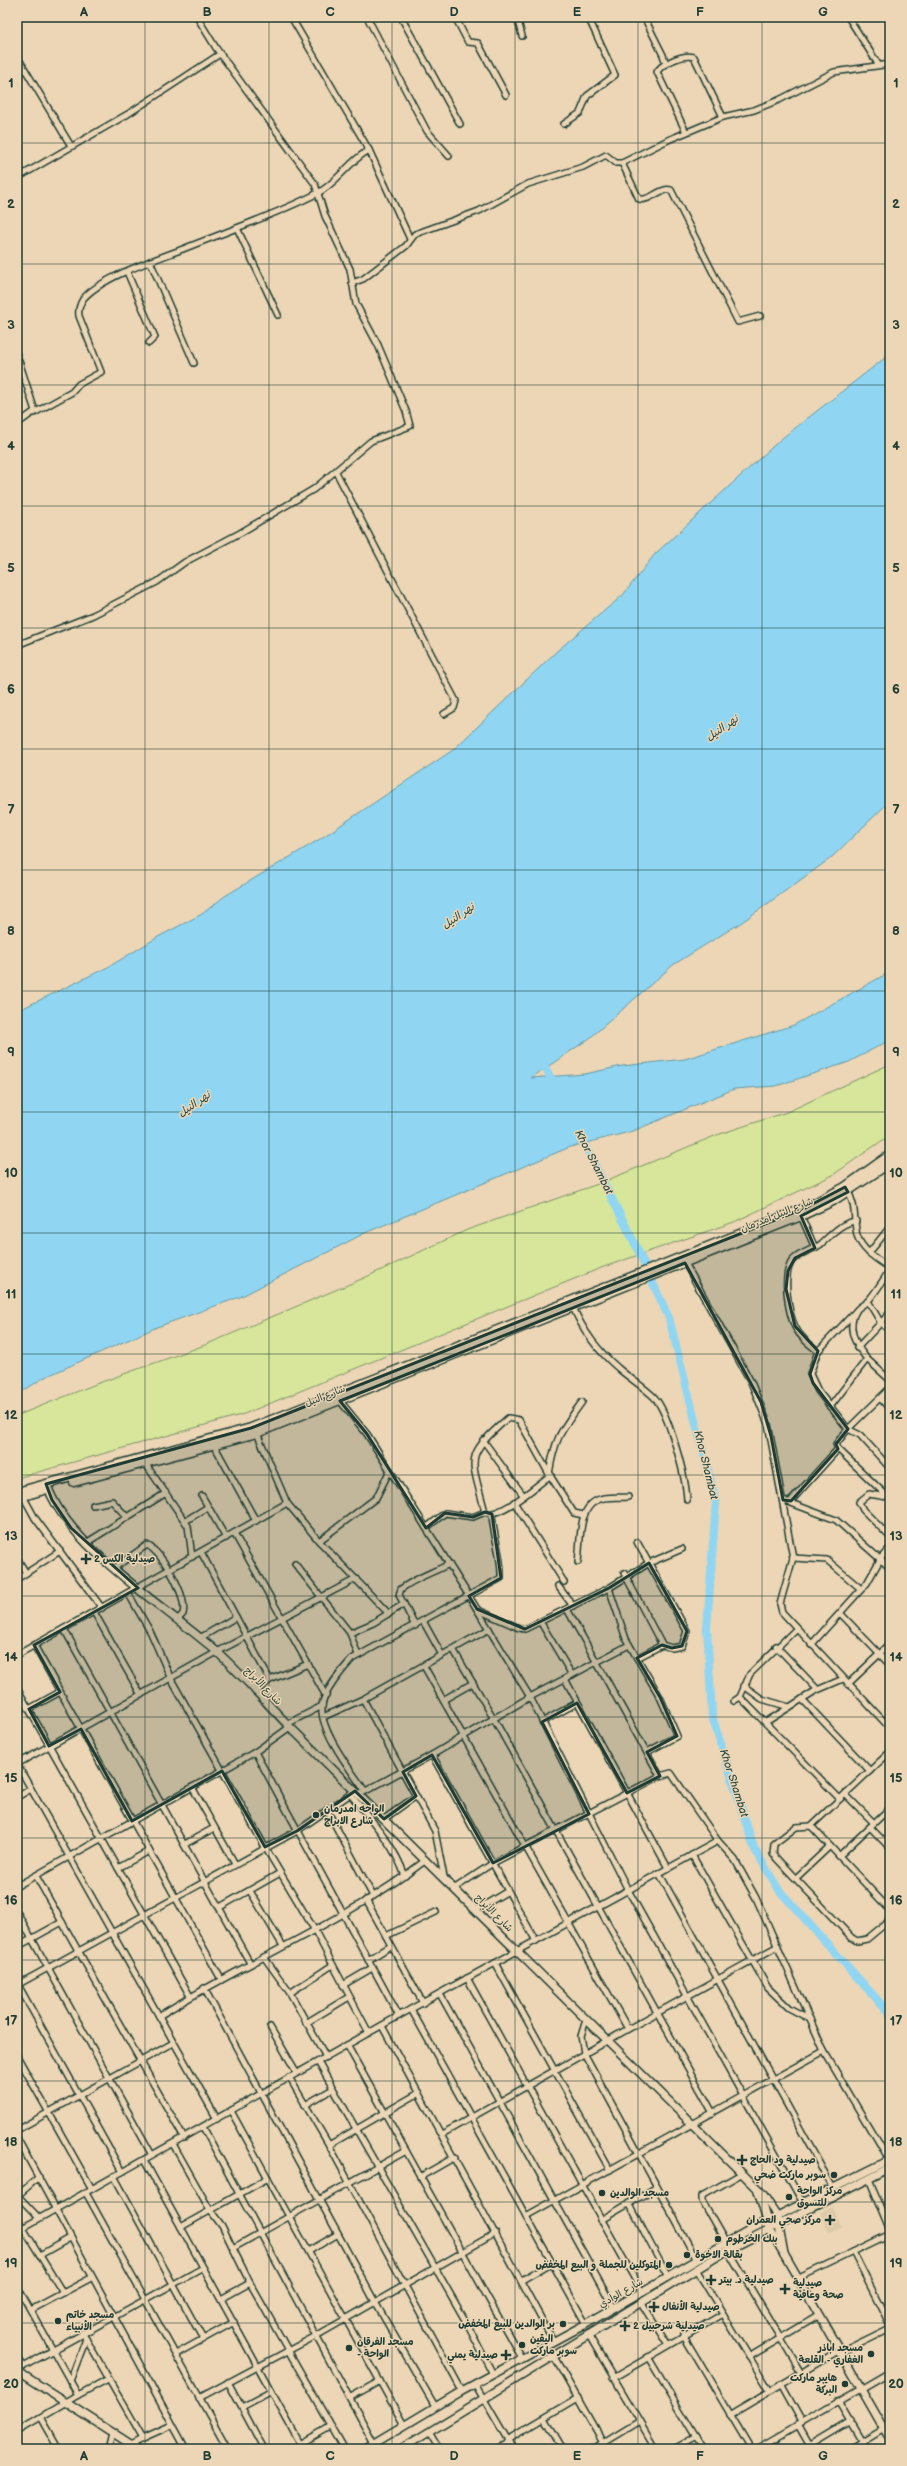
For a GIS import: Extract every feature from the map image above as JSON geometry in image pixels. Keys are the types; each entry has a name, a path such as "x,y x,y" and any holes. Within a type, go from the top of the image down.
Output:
{"main road":[{"path":"628,1282 847,1189 890,1155"},
{"name":"شارع النيل أمدرمان","path":"663,1268 685,1262 801,1216 890,1163"},
{"name":"شارع النيل","path":"19,1495 252,1428 573,1307 628,1282"},
{"name":"شارع النيل","path":"47,1486 145,1463 257,1433 340,1401 452,1352 628,1282"}],"street":[{"path":"17,645 65,627 143,590 185,562 240,534 314,489 371,441 408,428 410,424 378,345 356,304 348,263 325,216 315,184 220,54 197,17"},
{"path":"291,17 369,150 410,239"},
{"path":"367,17 427,131 449,156"},
{"path":"401,17 460,124"},
{"path":"455,17 467,41 478,43 506,95"},
{"path":"517,17 522,36"},
{"path":"564,124 580,112 587,96 615,75 588,17"},
{"path":"644,17 663,54 666,64"},
{"path":"848,17 878,64"},
{"path":"17,178 128,114 220,54"},
{"path":"17,56 71,146"},
{"path":"686,132 657,72 666,64 684,56 694,57 723,116"},
{"path":"352,283 363,278 406,246 415,234 479,210 528,184 583,167 606,155 616,163 622,163 723,116 754,110 773,102 834,72 866,68 878,64 890,64"},
{"path":"17,424 72,392 79,384 100,373 79,316 80,307 84,298 109,280 150,261 237,228 318,193 328,187 369,150"},
{"path":"622,163 639,199 644,200 666,190 671,190 738,322 760,316"},
{"path":"237,228 278,315"},
{"path":"150,261 194,363"},
{"path":"127,272 155,337 149,343"},
{"path":"17,355 34,413"},
{"path":"336,472 456,701 454,708 444,714"},
{"path":"847,1189 855,1207 858,1236 869,1253 890,1269 868,1301 856,1311 818,1351 810,1374 818,1391 848,1429 860,1434 890,1468"},
{"path":"801,1216 815,1248"},
{"path":"818,1351 807,1342 795,1326 786,1289 788,1271 792,1262 815,1248 848,1222 856,1221"},
{"path":"869,1253 890,1227"},
{"path":"685,1262 761,1402 772,1436 793,1558 780,1608 784,1616 890,1728"},
{"path":"868,1301 881,1323 890,1331"},
{"path":"573,1307 590,1339 617,1367 654,1397 660,1406 680,1458 686,1485 687,1500"},
{"path":"856,1311 852,1332 858,1348 867,1359 890,1380"},
{"path":"858,1348 890,1313"},
{"path":"830,1407 867,1359"},
{"path":"890,1388 881,1399 848,1429 836,1444 838,1449 890,1498"},
{"path":"881,1399 890,1409"},
{"path":"340,1401 367,1434 469,1596 530,1697 628,1890 686,1997 802,2203"},
{"path":"426,1528 445,1513 473,1518 485,1512 492,1514 514,1502 550,1474 554,1446 562,1429 582,1402"},
{"path":"485,1512 472,1462 477,1448 483,1440 508,1418 519,1420 574,1513 583,1515"},
{"path":"257,1433 287,1504 319,1541 389,1614"},
{"path":"483,1440 523,1495"},
{"path":"214,1445 256,1521"},
{"path":"791,1501 838,1449"},
{"path":"145,1463 186,1521 191,1535 192,1557"},
{"path":"319,1541 376,1498 390,1470"},
{"name":"شارع الأبراج","path":"47,1486 60,1514 86,1543 138,1588 217,1652 288,1726 444,1877 607,2041 757,2188 769,2202 778,2220"},
{"path":"86,1543 166,1493"},
{"path":"890,1498 869,1494 859,1502 862,1510 890,1536"},
{"path":"19,1495 102,1608"},
{"path":"202,1496 226,1538"},
{"path":"578,1562 583,1515 593,1502 601,1498 628,1497"},
{"path":"93,1505 110,1500 127,1517"},
{"path":"783,1500 791,1501 836,1520 881,1558 890,1568"},
{"path":"514,1502 564,1582"},
{"path":"17,1655 287,1504"},
{"path":"186,1521 208,1507"},
{"path":"405,1876 400,1860 357,1793 346,1763 323,1717 322,1706 326,1696 343,1668 358,1655 415,1626 501,1578 501,1565 493,1530 492,1514"},
{"path":"234,1533 326,1696"},
{"path":"637,1542 687,1631 682,1646 672,1648 662,1645 637,1658"},
{"path":"114,1568 147,1545 152,1548 170,1570 183,1604 183,1614 178,1619"},
{"path":"811,1645 861,1589 873,1573 881,1558 890,1548"},
{"path":"477,1609 519,1628 525,1629 541,1623 609,1588 624,1575 682,1549"},
{"path":"17,1579 60,1551"},
{"path":"201,1552 270,1680"},
{"path":"17,1558 26,1573"},
{"path":"793,1558 828,1560 861,1589"},
{"path":"295,1564 350,1633 358,1655"},
{"path":"415,1626 399,1595 401,1589 411,1581 428,1575 449,1564"},
{"path":"624,1575 662,1645"},
{"path":"217,2119 17,1764 217,1652 356,1579"},
{"path":"558,1586 573,1606"},
{"path":"609,1588 621,1629 660,1698 677,1736 647,1752"},
{"path":"128,1593 151,1633 171,1679 280,1874 314,1929 331,1966 369,2033"},
{"path":"350,1633 389,1614 404,1604"},
{"path":"567,1609 660,1776"},
{"path":"94,1612 141,1695"},
{"path":"840,1613 890,1666"},
{"path":"200,1638 236,1617"},
{"path":"423,1621 442,1655"},
{"path":"541,1623 572,1675"},
{"path":"64,1628 112,1711 250,1963"},
{"path":"323,1717 364,1699 489,1629"},
{"path":"734,1701 740,1697 750,1674 776,1646 796,1629"},
{"path":"848,1684 890,1644"},
{"path":"34,1645 221,1979"},
{"path":"122,2172 17,1984 78,1952 265,1847 297,1831 327,1810 357,1793 403,1772 432,1756 530,1697 629,1645"},
{"path":"776,1646 817,1689"},
{"path":"453,1649 494,1719 713,2114"},
{"path":"255,1692 270,1680 308,1664"},
{"path":"424,1666 628,2029"},
{"path":"565,1679 668,1868"},
{"path":"766,1722 817,1689 843,1679"},
{"path":"443,1700 473,1683"},
{"path":"744,1686 762,1699 788,1707"},
{"path":"17,1688 190,1996"},
{"path":"29,1709 60,1692"},
{"path":"740,1697 840,1799"},
{"path":"364,1699 435,1832 444,1877"},
{"path":"802,1699 870,1771"},
{"path":"542,1722 577,1703"},
{"path":"17,1886 255,1752 288,1726 322,1706"},
{"path":"255,1752 297,1831 344,1912 372,1968 399,2016"},
{"path":"811,1826 890,1752"},
{"path":"432,1756 536,1941"},
{"path":"455,1888 493,1863 660,1776 671,1773 718,1841 735,1860 756,1898 800,1991 824,2051 890,2163"},
{"path":"192,1788 234,1864"},
{"path":"17,1797 31,1789"},
{"path":"845,1794 890,1848"},
{"path":"384,1819 416,1796"},
{"path":"839,1856 890,1808"},
{"path":"327,1810 374,1896"},
{"path":"890,1910 811,1826 804,1825 789,1831 774,1844 773,1849 777,1859 852,1938 858,1941 867,1939 890,1920"},
{"path":"185,1844 214,1828"},
{"path":"17,2231 411,2009 718,1841"},
{"path":"796,1878 830,1846"},
{"path":"118,1868 149,1851"},
{"path":"692,1855 752,1961 777,1998 810,2019"},
{"path":"159,2016 204,1988 264,1957 374,1896 405,1876 426,1860"},
{"path":"659,1873 833,2188"},
{"path":"220,1907 280,1874"},
{"path":"36,1876 139,2061 184,2138"},
{"path":"250,1891 283,1946"},
{"path":"476,1910 508,1891"},
{"path":"366,1900 423,2003"},
{"path":"17,1912 152,2155"},
{"path":"386,1936 436,1912"},
{"path":"17,1947 62,1922"},
{"path":"368,1960 391,1946"},
{"path":"442,2134 584,2053 778,1946"},
{"path":"264,1957 290,1993 326,2057"},
{"path":"495,1963 610,2170"},
{"path":"290,1993 331,1966"},
{"path":"343,1985 372,1968"},
{"path":"467,1978 642,2292"},
{"path":"204,1988 375,2302 435,2406"},
{"path":"440,1994 614,2308"},
{"path":"306,2023 349,1997"},
{"path":"411,2009 586,2324"},
{"path":"586,2020 581,2036 584,2053 697,2260"},
{"path":"382,2026 522,2280 554,2342"},
{"path":"270,2027 297,2073"},
{"path":"17,2130 48,2111 173,2043"},
{"path":"347,2045 522,2359"},
{"path":"526,2216 713,2114 824,2051"},
{"path":"17,2056 92,2189"},
{"path":"318,2062 378,2166 434,2269 465,2320 493,2374"},
{"path":"289,2077 329,2145 348,2183 406,2285 462,2391"},
{"path":"305,2105 333,2089"},
{"path":"329,2145 419,2093"},
{"path":"232,2111 404,2425"},
{"path":"203,2127 261,2231 316,2336 351,2397 374,2443"},
{"path":"17,2138 39,2177 91,2278 186,2449"},
{"path":"173,2144 210,2210 222,2226 250,2283 330,2427 344,2449"},
{"path":"233,2248 406,2151"},
{"path":"420,2177 454,2157"},
{"path":"144,2160 234,2322 270,2392 303,2449"},
{"name":"شارع الوادي","path":"401,2449 696,2268 727,2247 767,2225 868,2179 890,2163"},
{"name":"شارع الوادي","path":"778,2220 802,2203 890,2163"},
{"path":"741,2174 702,2196 702,2201 727,2247 801,2373"},
{"path":"114,2176 203,2339"},
{"path":"39,2177 17,2195 39,2218"},
{"path":"181,2227 268,2178"},
{"path":"868,2179 890,2229"},
{"path":"601,2220 657,2187"},
{"path":"757,2188 764,2205 767,2225 859,2388 890,2439"},
{"path":"86,2192 228,2449"},
{"path":"629,2203 668,2277"},
{"path":"17,2218 24,2227 63,2293"},
{"path":"778,2220 784,2254"},
{"path":"199,2398 316,2336 496,2233"},
{"path":"309,2251 338,2234"},
{"path":"797,2279 890,2234"},
{"path":"40,2255 70,2238"},
{"name":"شارع الوادي","path":"364,2449 474,2384 554,2342 697,2260 727,2247"},
{"path":"853,2252 890,2326"},
{"path":"522,2280 551,2263"},
{"path":"19,2370 82,2332 203,2268"},
{"path":"696,2268 722,2314 770,2391"},
{"path":"30,2310 91,2278"},
{"path":"221,2299 250,2283"},
{"path":"17,2286 19,2297 30,2310 78,2395"},
{"path":"641,2302 667,2344"},
{"path":"613,2378 648,2358 667,2344 722,2314"},
{"path":"749,2357 818,2316"},
{"path":"176,2354 234,2322"},
{"path":"730,2414 801,2373 890,2329"},
{"path":"82,2332 143,2438"},
{"path":"588,2334 656,2449"},
{"path":"683,2335 750,2449"},
{"path":"70,2381 86,2339"},
{"path":"553,2355 604,2443"},
{"path":"17,2358 19,2370 65,2402 138,2449"},
{"path":"648,2358 703,2449"},
{"path":"757,2449 859,2388 890,2372"},
{"path":"17,2431 65,2402 108,2379"},
{"path":"351,2397 380,2381"},
{"path":"228,2382 264,2449"},
{"path":"474,2384 513,2449"},
{"path":"781,2384 810,2446"},
{"path":"242,2407 270,2392"},
{"path":"497,2449 578,2398"},
{"path":"838,2401 862,2442"},
{"path":"41,2417 59,2449"},
{"path":"545,2418 563,2449"},
{"path":"593,2449 639,2421"},
{"path":"804,2449 851,2422"},
{"path":"131,2444 172,2425"},
{"path":"300,2444 330,2427"},
{"path":"849,2449 884,2428"},
{"path":"429,2432 439,2449"},
{"path":"108,2449 112,2433"},
{"path":"674,2449 696,2437"}],"highlighted area":[{"path":"845,1187 848,1192 801,1216 815,1248 795,1258 788,1271 786,1289 795,1326 818,1351 810,1374 813,1383 848,1429 836,1444 838,1449 791,1501 783,1500 771,1436 761,1402 685,1263 340,1401 367,1434 426,1528 445,1513 473,1517 485,1512 492,1514 501,1578 469,1596 477,1609 525,1629 609,1588 649,1563 687,1631 682,1646 672,1648 662,1645 637,1658 660,1697 677,1736 647,1752 660,1776 627,1793 577,1703 542,1722 589,1814 493,1863 432,1755 403,1772 416,1796 384,1819 355,1791 297,1831 265,1847 222,1771 132,1821 81,1729 49,1746 29,1709 60,1692 34,1645 138,1588 71,1528 52,1500 46,1484 251,1428 805,1208"}],"shaded area":[{"name":"مركز صحي العمران","path":"832,2207 841,2228 829,2233 820,2213"}],"green space":[{"path":"890,1064 890,1135 833,1175 734,1222 601,1268 244,1414 17,1478 17,1417 21,1414 96,1384 205,1345 364,1278 467,1230 598,1184 717,1135 787,1112"}],"water":[{"name":"نهر النيل","path":"890,354 890,801 831,858 742,922 673,965 590,1038 531,1078 585,1074 622,1066 685,1059 794,1025 890,972 890,1040 849,1062 776,1086 734,1089 633,1131 570,1147 365,1233 240,1297 157,1327 43,1378 17,1395 17,1011 110,966 158,937 202,914 225,896 320,839 453,750 558,650 623,595 655,554 781,439"}],"waterway":[{"name":"Khor Shambat","path":"541,1059 555,1086"},
{"name":"Khor Shambat","path":"580,1136 634,1242 669,1318 716,1502 707,1628 712,1716 754,1848 779,1890 890,2014"}],"place":[{"name":"صيدلية الكس 2","path":"86,1559"},
{"name":"الواحه امدرمان شارع الابراج","path":"316,1815"},
{"name":"صيدلية ود الحاج","path":"742,2160"},
{"name":"سوبر ماركت ضحي","path":"834,2175"},
{"name":"مسجد الوالدين","path":"602,2193"},
{"name":"مركز الواحة للتسوق","path":"789,2197"},
{"name":"مركز صحي العمران","path":"830,2220"},
{"name":"بنك الخرطوم","path":"718,2239"},
{"name":"بقالة الاخوة","path":"687,2255"},
{"name":"المتوكلين للجملة و البيع المخفض","path":"669,2265"},
{"name":"صيدلية د. بيتر","path":"711,2280"},
{"name":"صيدلية صحة وعافية","path":"785,2289"},
{"name":"صيدلية الأنفال","path":"654,2307"},
{"name":"مسجد خاتم الأنبياء","path":"58,2321"},
{"name":"بر الوالدين للبيع المخفض","path":"563,2324"},
{"name":"صيدلية شرحبيل 2","path":"625,2326"},
{"name":"اليقين سوبر ماركت","path":"522,2345"},
{"name":"مسجد الفرقان - الواحة","path":"349,2348"},
{"name":"مسجد اباذر الغفاري - القلعة","path":"871,2354"},
{"name":"صيدلية يمني","path":"506,2355"},
{"name":"هايبر ماركت البركة","path":"845,2384"}]}
